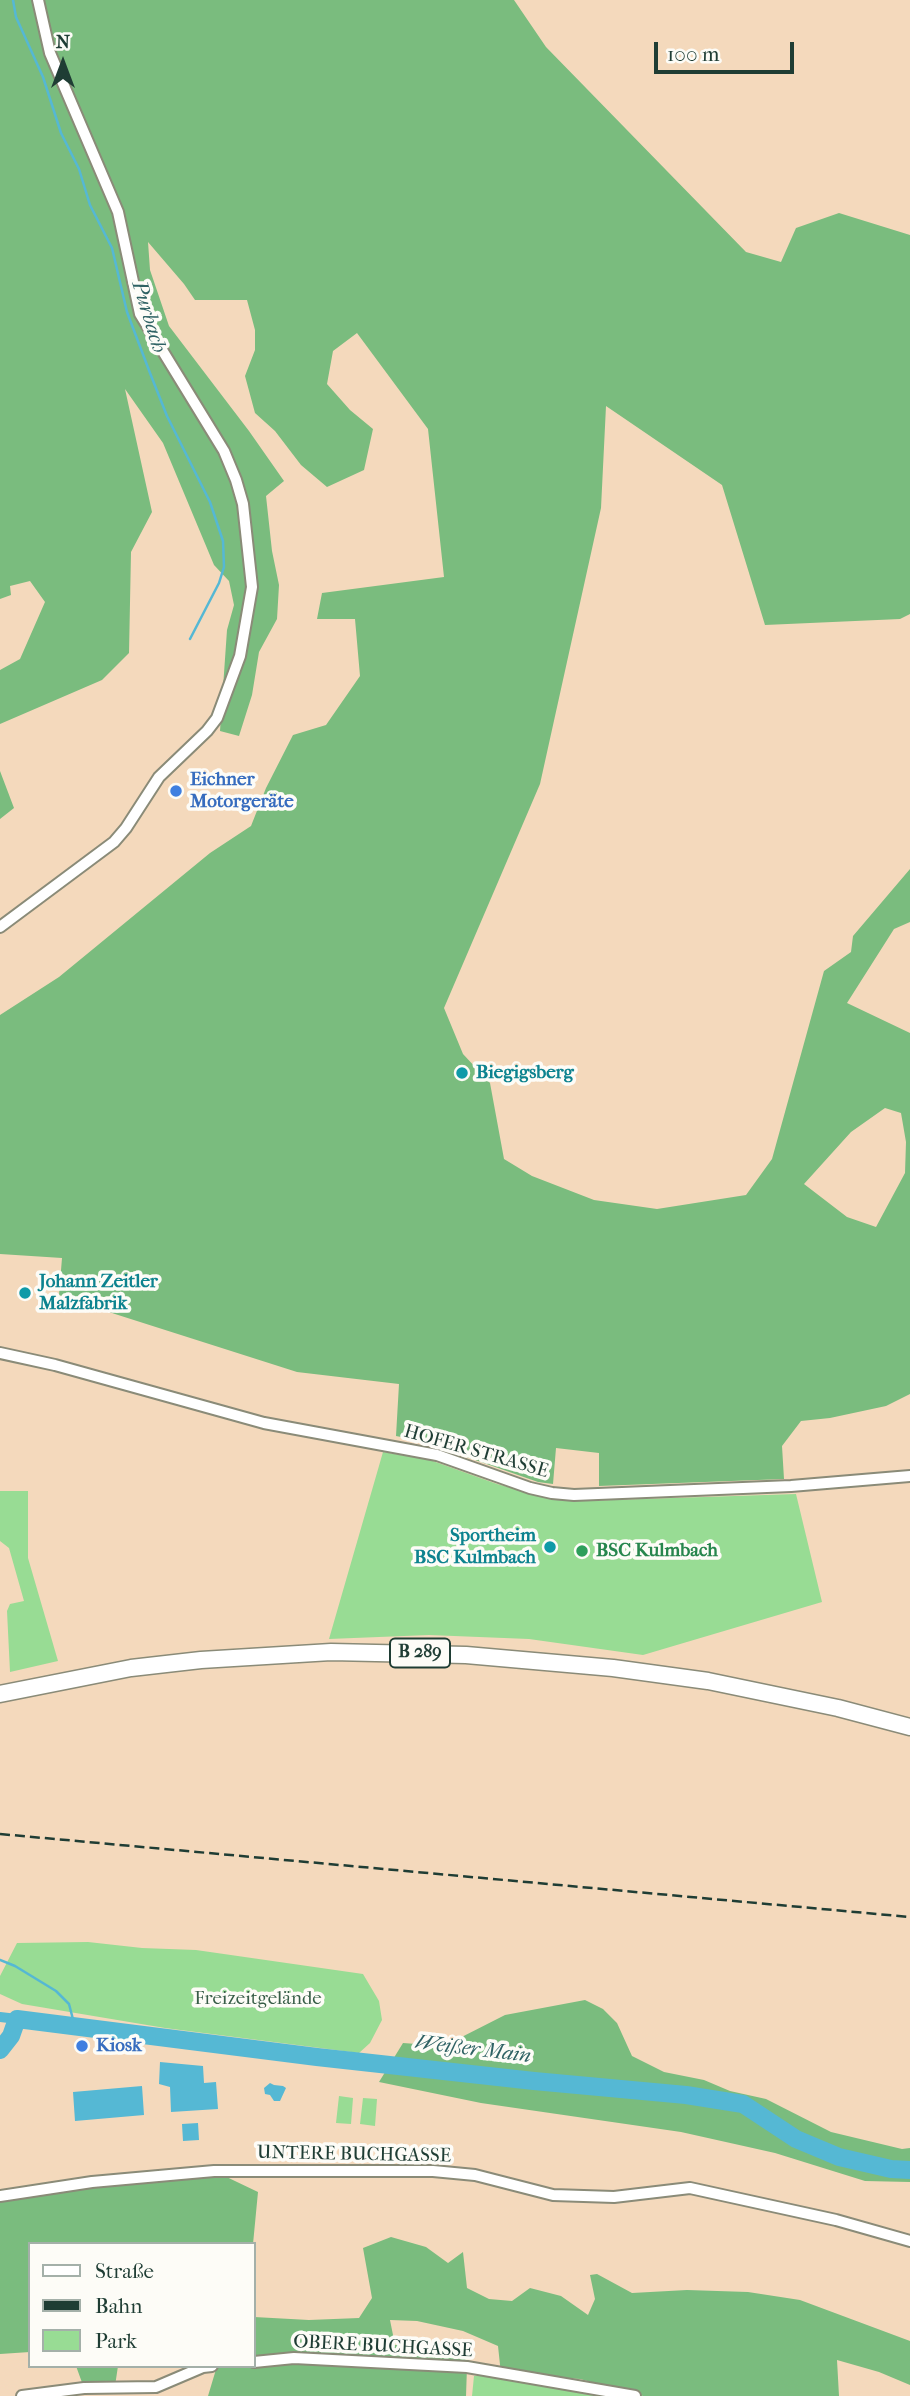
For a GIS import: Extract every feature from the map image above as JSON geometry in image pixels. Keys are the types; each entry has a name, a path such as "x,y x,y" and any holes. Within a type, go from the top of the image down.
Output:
{"highway":[{"name":"B 289","path":"0,1694 131,1668 201,1660 331,1653 466,1654 613,1668 708,1681 838,1708 910,1727"}],"street":[{"path":"0,927 114,842 159,777 217,718 240,656 252,587 243,504 236,480 224,451 140,314 118,212 50,53 38,0"},
{"name":"HOFER STRASSE","path":"0,1353 55,1365 264,1423 437,1455 530,1488 552,1493 574,1495 778,1487 910,1476"},
{"name":"UNTERE BUCHGASSE","path":"0,2196 92,2182 214,2171 433,2171 475,2175 552,2195 614,2197 690,2188 836,2220 910,2241"},
{"name":"OBERE BUCHGASSE","path":"256,2362 294,2358 467,2367 635,2396"},
{"path":"22,2396 84,2388 156,2386 201,2368"}],"green space":[{"path":"0,0 514,0 546,47 746,252 781,262 796,228 839,213 910,235 910,614 900,619 765,625 722,485 606,406 601,508 540,784 444,1008 463,1054 490,1083 504,1159 532,1176 594,1200 657,1209 746,1195 772,1159 824,971 851,952 853,936 910,869 910,922 894,929 847,1003 910,1033 910,1394 886,1406 801,1421 782,1446 784,1479 599,1486 599,1453 556,1448 553,1484 538,1482 421,1441 396,1436 399,1384 297,1372 115,1314 59,1295 62,1258 0,1254 0,1015 59,977 210,853 251,826 266,788 293,735 326,725 360,676 355,619 317,619 322,593 444,577 428,429 357,333 333,351 327,384 350,410 373,429 364,470 327,487 301,465 275,431 255,413 245,376 255,350 255,330 247,300 195,300 148,242 150,270 169,326 284,481 266,496 279,585 277,619 259,652 252,695 239,736 220,731 227,630 234,605 229,581 214,565 163,443 125,389 152,512 131,552 129,653 102,680 0,724 0,670 20,659 45,602 30,581 10,586 11,595 0,599","holes":["885,1108 901,1113 906,1142 905,1173 876,1227 847,1217 804,1184 851,1132"]},
{"path":"0,771 14,808 0,819"},
{"name":"BSC Kulmbach","path":"383,1452 430,1460 497,1484 551,1499 581,1501 796,1494 822,1602 643,1655 529,1639 429,1635 329,1639"},
{"path":"0,1491 28,1491 28,1558 58,1661 10,1672 7,1611 10,1604 24,1601 9,1548 0,1541"},
{"name":"Freizeitgelände","path":"88,1942 196,1950 363,1974 379,2001 382,2020 370,2043 359,2053 165,2028 22,2004 0,1994 0,1976 17,1943"},
{"path":"585,2000 603,2009 617,2023 632,2056 664,2072 704,2080 730,2091 766,2099 831,2132 902,2149 910,2148 910,2182 865,2181 775,2153 681,2132 481,2103 379,2082 403,2043 444,2046 505,2015"},
{"path":"339,2096 353,2098 351,2124 336,2123"},
{"path":"363,2098 377,2099 375,2126 360,2124"},
{"path":"214,2171 258,2192 253,2242 28,2242 28,2352 0,2354 0,2196"},
{"path":"391,2237 426,2247 448,2263 463,2252 467,2288 489,2299 512,2301 530,2288 561,2296 588,2315 595,2299 590,2275 597,2274 632,2293 687,2290 748,2292 800,2300 910,2341 910,2385 879,2372 837,2360 839,2396 643,2396 580,2379 501,2374 498,2346 463,2331 417,2321 390,2320 395,2345 462,2344 467,2367 466,2396 208,2396 216,2368 256,2368 256,2317 309,2320 359,2318 372,2298 363,2248"},
{"path":"77,2368 118,2368 115,2386 84,2388"},
{"path":"501,2374 614,2396 472,2396 474,2376"}],"water":[{"path":"160,2062 203,2066 204,2083 216,2082 218,2109 171,2112 170,2087 159,2084"},
{"path":"270,2083 286,2088 280,2101 274,2101 270,2095 265,2094 264,2088"},
{"path":"142,2086 144,2115 75,2121 73,2092"},
{"path":"198,2123 199,2140 183,2141 182,2124"}],"waterway":[{"name":"Purbach","path":"13,0 16,17 43,77 61,133 79,169 90,205 112,248 127,312 150,373 167,416 210,502 223,541 224,567 219,583 190,639"},
{"path":"0,1960 56,1991 69,2004 75,2027"},
{"name":"Weißer Main","path":"0,2017 17,2019"},
{"name":"Weißer Main","path":"0,2050 11,2036 17,2019 317,2057 686,2095 743,2104 796,2139 839,2157 891,2169 910,2170"}],"railway":[{"path":"0,1834 910,1917"}],"place":[{"name":"Eichner Motorgeräte","path":"176,791"},
{"name":"Biegigsberg","path":"462,1073"},
{"name":"Johann Zeitler Malzfabrik","path":"25,1293"},
{"name":"Sportheim BSC Kulmbach","path":"550,1547"},
{"name":"BSC Kulmbach","path":"582,1551"},
{"name":"Kiosk","path":"82,2046"}]}
